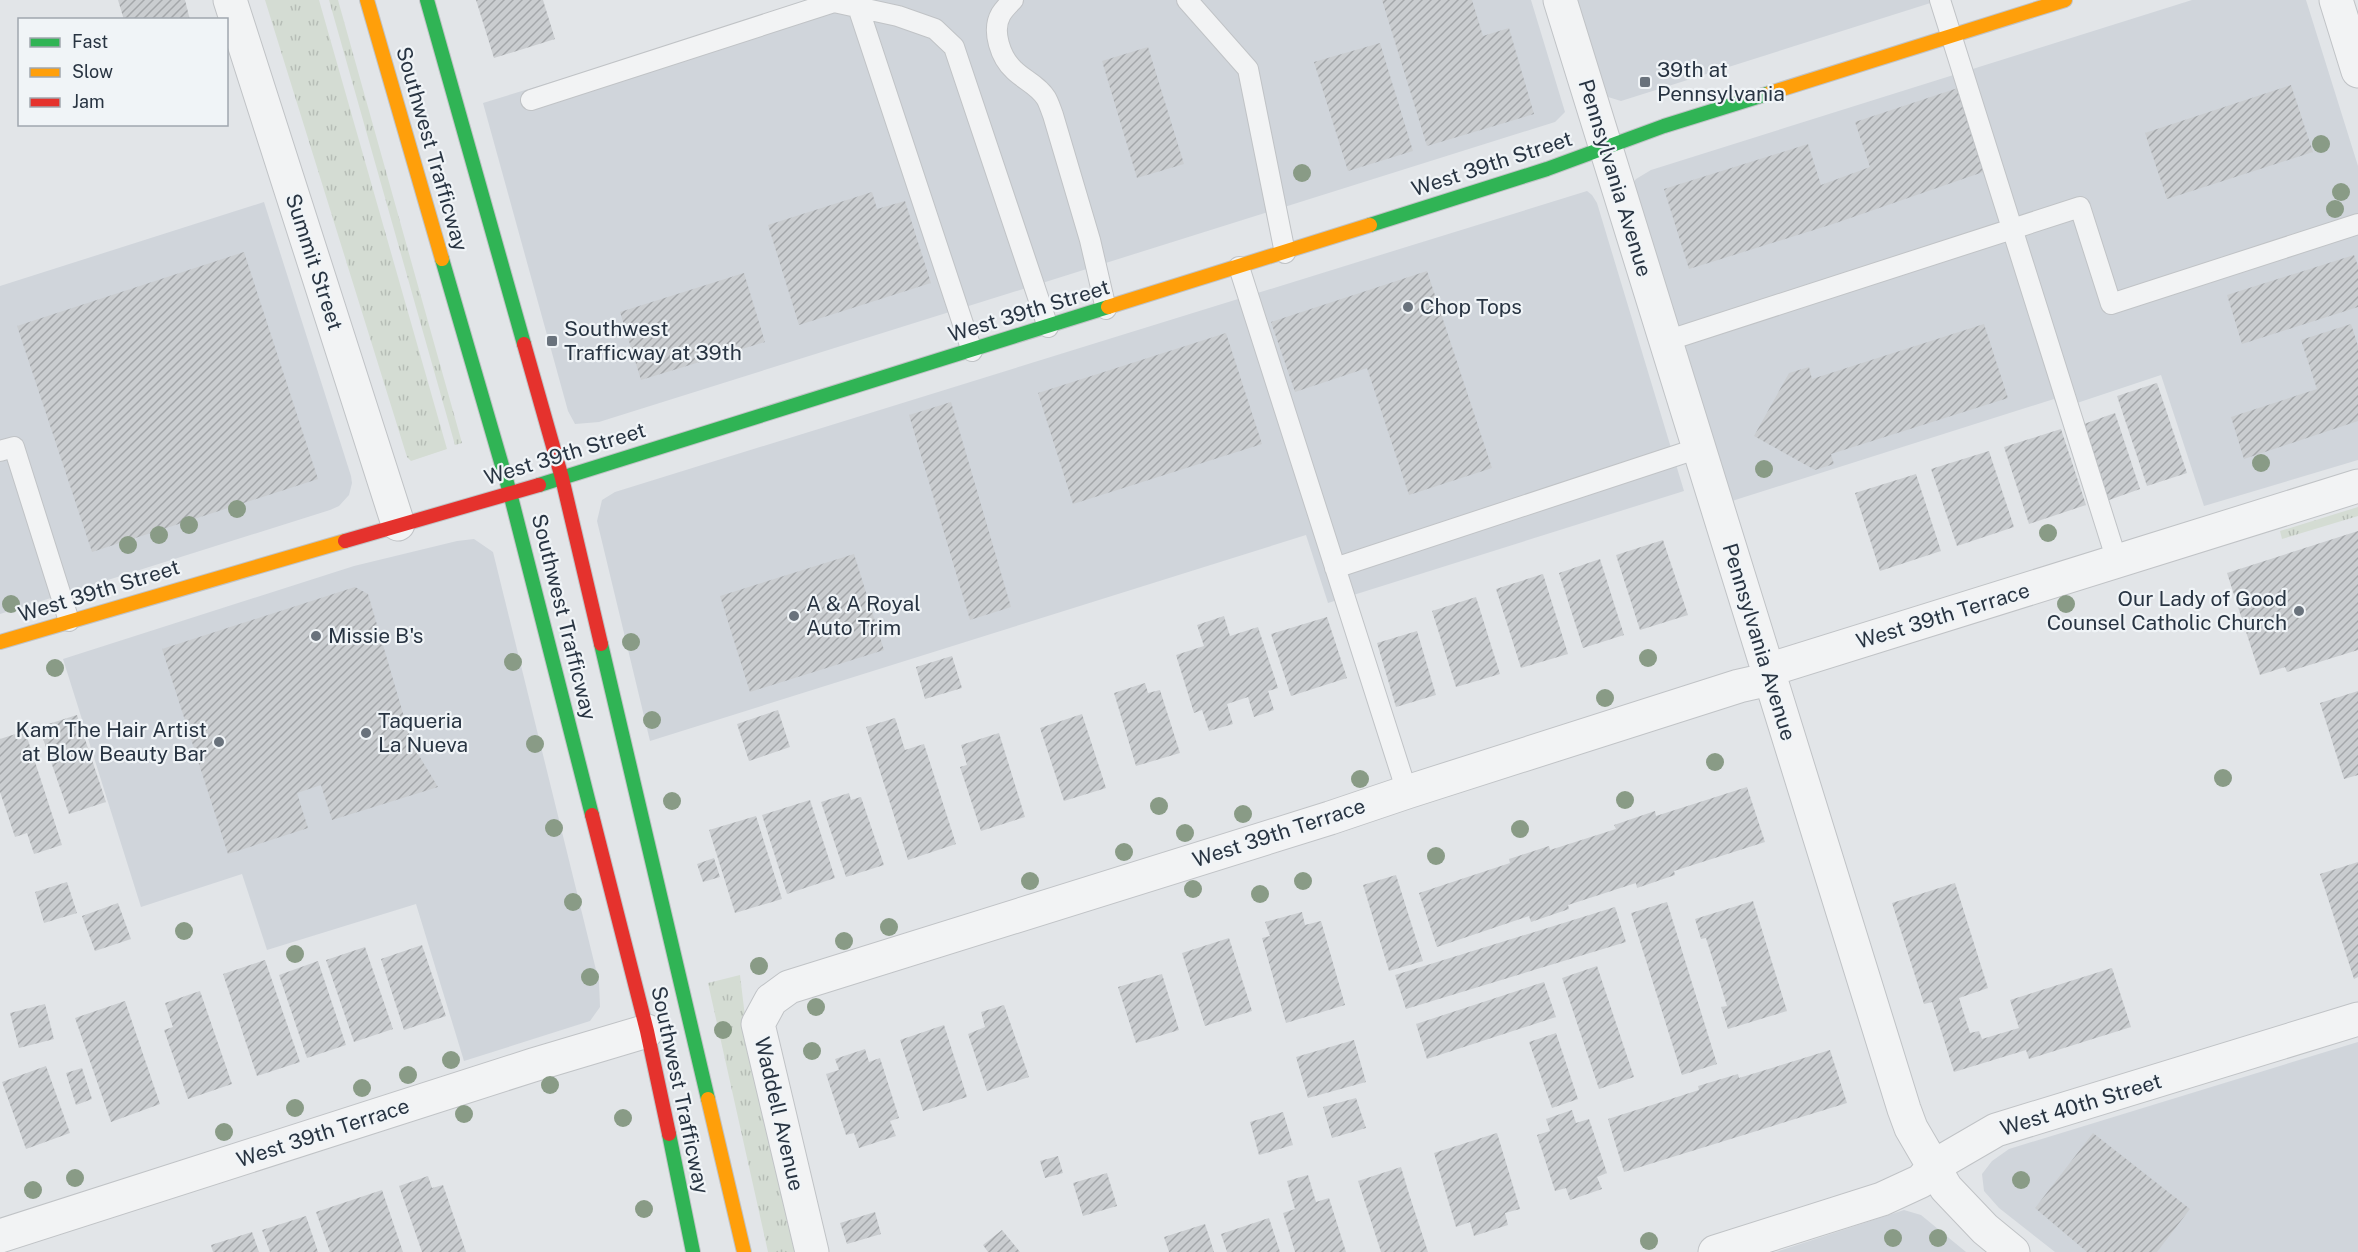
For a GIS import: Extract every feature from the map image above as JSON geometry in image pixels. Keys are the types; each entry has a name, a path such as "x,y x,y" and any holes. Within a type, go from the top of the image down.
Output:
{"main road":[{"name":"Southwest Trafficway","path":"367,0 510,493 646,1031 693,1252"},
{"name":"Southwest Trafficway","path":"427,0 562,478 744,1252"},
{"name":"West 39th Street","path":"0,642 562,478 972,351 1285,253 1606,148 1664,126 2065,0"}],"street":[{"name":"Summit Street","path":"230,0 398,524"},
{"name":"Pennsylvania Avenue","path":"1560,0 1904,1109 1911,1128 1946,1188 1985,1229 2013,1252"},
{"path":"2336,0 2358,71"},
{"name":"West 39th Terrace","path":"789,987 1330,818 2117,561 2358,486"},
{"name":"Waddell Avenue","path":"789,987 771,1000 758,1024 812,1252"},
{"name":"West 40th Street","path":"1714,1252 1882,1199 1921,1180 1934,1166 1996,1130 2358,1019"},
{"name":"West 39th Terrace","path":"0,1236 646,1031"}],"lane":[{"path":"1013,0 1000,15 996,26 998,39 1004,58 1014,71 1029,81 1045,97 1053,115 1090,240 1106,309"},
{"path":"1186,0 1248,69 1285,253"},
{"path":"1940,0 2117,561"},
{"path":"531,100 833,1 898,16 935,29 954,47 1048,327"},
{"path":"858,7 972,351"},
{"path":"1666,341 2080,207 2111,303 2358,224"},
{"path":"1239,267 1407,792"},
{"path":"0,451 14,447 69,621"},
{"path":"1335,568 1699,448"}],"shaded area":[{"path":"820,0 1531,0 1565,112 1555,122 599,422 575,424 568,411 483,103"},
{"path":"1575,0 1940,0 1621,101 1608,97 1603,89"},
{"path":"2192,0 2306,0 2358,166 2358,460 2204,506 2161,375 2059,409 2054,399 1732,501 1633,183 1636,179 1651,170"},
{"path":"1587,191 1597,203 1684,491 1328,603 1306,535 650,741 597,521 602,500 615,492"},
{"path":"264,202 351,476 349,495 339,506 330,510 0,614 0,286"},
{"path":"474,539 493,552 599,982 600,1007 590,1021 464,1061 416,904 267,950 242,874 141,907 63,659 354,566"},
{"path":"2358,1042 2358,1252 2055,1252 1999,1208 1984,1191 1982,1174 1992,1161 2009,1149"},
{"path":"1904,1210 1921,1215 1966,1252 1776,1252"}],"green space":[{"path":"265,0 319,0 447,449 411,461 407,457"},
{"path":"329,0 338,0 462,443 455,445"},
{"path":"2358,507 2358,516 2282,539 2280,531"},
{"path":"740,975 746,1025 795,1252 768,1252 708,983"}],"building":[{"path":"118,0 185,0 190,18 123,18"},
{"path":"476,0 543,0 555,39 494,58"},
{"path":"1382,0 1472,0 1483,36 1509,28 1534,114 1427,146"},
{"path":"1380,43 1413,151 1348,171 1314,62"},
{"path":"1148,47 1184,164 1137,178 1102,61"},
{"path":"2291,85 2313,152 2167,199 2145,133"},
{"path":"1958,88 1986,171 1833,224 1689,269 1664,189 1808,144 1821,185 1870,167 1855,122"},
{"path":"872,192 877,209 905,201 931,283 799,325 768,225"},
{"path":"244,252 318,479 92,552 17,326"},
{"path":"2354,255 2358,266 2358,307 2242,344 2227,295"},
{"path":"1427,271 1492,468 1409,495 1367,368 1295,392 1271,322"},
{"path":"744,273 765,342 641,380 620,312"},
{"path":"1984,324 2008,398 1831,454 1834,464 1815,470 1754,436 1789,373 1809,367 1812,379"},
{"path":"2351,324 2358,346 2358,421 2244,459 2231,417 2317,389 2301,340"},
{"path":"1226,333 1262,444 1073,504 1038,393"},
{"path":"2157,383 2187,473 2147,486 2117,396"},
{"path":"951,402 1011,607 970,620 909,415"},
{"path":"2115,413 2140,489 2109,500 2084,424"},
{"path":"2061,429 2086,505 2029,524 2004,447"},
{"path":"1989,451 2014,527 1957,546 1931,469"},
{"path":"1916,474 1941,551 1880,571 1855,493"},
{"name":"Our Lady of Good Counsel Catholic Church","path":"2358,531 2358,650 2287,672 2285,667 2260,675 2227,573"},
{"path":"1663,540 1688,615 1640,630 1616,555"},
{"path":"854,554 884,650 750,692 720,596"},
{"path":"1600,559 1624,635 1583,648 1559,573"},
{"path":"1543,574 1568,654 1521,668 1496,589"},
{"path":"355,587 368,594 412,744 438,787 332,820 321,785 297,793 308,828 228,854 162,649"},
{"path":"1476,597 1500,674 1456,687 1432,611"},
{"path":"1224,616 1230,636 1258,627 1278,688 1268,691 1274,710 1254,717 1248,697 1227,704 1233,724 1209,731 1202,710 1194,713 1176,655 1204,646 1197,625"},
{"path":"1327,617 1347,678 1291,696 1271,634"},
{"path":"1417,631 1436,695 1396,707 1377,643"},
{"path":"952,656 962,688 925,699 916,667"},
{"path":"1145,683 1148,693 1160,690 1180,753 1136,766 1114,693"},
{"path":"2358,691 2358,775 2344,779 2320,703"},
{"path":"778,710 790,747 749,761 737,724"},
{"path":"1082,714 1106,788 1064,801 1040,728"},
{"path":"77,715 106,802 69,814 39,727"},
{"path":"895,718 905,750 924,744 956,844 908,860 866,727"},
{"path":"25,731 62,845 34,854 27,833 15,837 0,792 0,739"},
{"path":"999,733 1025,817 981,831 960,767 967,765 961,745"},
{"path":"1747,787 1765,842 1674,871 1675,875 1637,888 1636,883 1568,905 1569,909 1531,922 1529,916 1437,947 1419,893 1510,863 1509,859 1549,846 1550,850 1616,829 1614,825 1655,811 1656,816"},
{"path":"849,793 851,800 861,797 884,865 846,877 821,802"},
{"path":"810,800 835,878 787,894 762,815"},
{"path":"756,816 782,899 735,913 709,830"},
{"path":"714,858 720,877 703,882 697,864"},
{"path":"2358,862 2358,977 2354,979 2320,874"},
{"path":"1396,875 1423,961 1389,971 1363,885"},
{"path":"67,882 77,913 44,923 35,892"},
{"path":"1955,883 1988,988 1959,998 1970,1033 1979,1031 1982,1039 2019,1028 2010,1000 2112,968 2131,1027 2029,1059 2026,1050 1954,1072 1932,1002 1924,1004 1892,903"},
{"path":"1753,901 1787,1011 1728,1029 1721,1007 1727,1006 1706,938 1701,939 1695,919"},
{"path":"1667,902 1717,1064 1682,1075 1631,913"},
{"path":"118,903 131,939 95,951 82,916"},
{"path":"1615,907 1626,942 1406,1009 1395,975"},
{"path":"1302,912 1305,925 1321,921 1345,1005 1286,1023 1262,938 1270,936 1265,922"},
{"path":"1229,938 1252,1011 1205,1026 1182,953"},
{"path":"422,945 446,1016 404,1030 381,959"},
{"path":"365,947 393,1029 354,1042 326,960"},
{"path":"265,960 300,1062 257,1076 223,974"},
{"path":"318,961 346,1045 307,1058 279,975"},
{"path":"1597,966 1634,1077 1599,1089 1562,978"},
{"path":"1162,974 1179,1030 1136,1043 1118,987"},
{"path":"1544,982 1556,1017 1427,1059 1416,1024"},
{"path":"200,991 232,1084 188,1099 164,1030 173,1027 165,1003"},
{"path":"125,1001 160,1104 111,1122 75,1018"},
{"path":"45,1004 54,1039 19,1048 10,1013"},
{"path":"1004,1005 1029,1077 987,1091 968,1034 985,1027 981,1012"},
{"path":"944,1025 967,1097 923,1111 900,1040"},
{"path":"1556,1033 1578,1099 1552,1108 1529,1042"},
{"path":"1354,1040 1366,1082 1308,1098 1296,1057"},
{"path":"865,1049 869,1062 880,1058 899,1118 890,1121 896,1136 859,1148 854,1133 846,1135 826,1074 839,1070 835,1059"},
{"path":"1830,1050 1847,1103 1624,1172 1608,1119 1699,1090 1698,1086 1738,1074 1739,1078"},
{"path":"46,1066 70,1133 26,1149 2,1082"},
{"path":"82,1068 92,1099 76,1105 66,1073"},
{"path":"1356,1098 1366,1128 1332,1138 1323,1107"},
{"path":"1572,1110 1576,1123 1589,1119 1607,1173 1597,1177 1602,1189 1570,1200 1566,1188 1555,1191 1537,1135 1550,1131 1546,1119"},
{"path":"1283,1112 1293,1145 1259,1155 1250,1122"},
{"path":"1497,1133 1520,1209 1505,1213 1508,1225 1474,1236 1470,1222 1456,1227 1434,1153"},
{"path":"2093,1133 2190,1209 2157,1252 2087,1252 2035,1208"},
{"path":"1058,1156 1063,1173 1045,1178 1040,1161"},
{"path":"1401,1167 1428,1252 1381,1252 1358,1181"},
{"path":"1107,1173 1117,1206 1083,1216 1073,1183"},
{"path":"1308,1175 1316,1202 1329,1198 1346,1252 1295,1252 1283,1213 1295,1209 1287,1181"},
{"path":"428,1176 432,1188 443,1185 466,1252 422,1252 399,1186"},
{"path":"382,1190 403,1252 330,1252 316,1212"},
{"path":"875,1212 881,1234 847,1244 840,1223"},
{"path":"306,1216 318,1252 270,1252 262,1230"},
{"path":"1269,1218 1280,1252 1227,1252 1221,1234"},
{"path":"1205,1224 1214,1252 1169,1252 1164,1237"},
{"path":"1002,1230 1020,1252 988,1252 983,1245"},
{"path":"252,1232 259,1252 213,1252 211,1245"}],"traffic: fast":[{"path":"427,0 524,344"},
{"path":"1370,225 1547,169 1664,126 1770,93"},
{"path":"442,259 510,493 592,815"},
{"path":"539,485 1108,307"},
{"path":"601,644 708,1099"},
{"path":"669,1134 693,1252"}],"traffic: slow":[{"path":"367,0 442,259"},
{"path":"1770,93 2065,0"},
{"path":"1108,307 1370,225"},
{"path":"0,642 345,541"},
{"path":"708,1099 744,1252"}],"traffic: jam":[{"path":"524,344 562,478 601,644"},
{"path":"345,541 539,485"},
{"path":"592,815 647,1031 669,1134"}],"place":[{"name":"39th at Pennsylvania","path":"1645,82"},
{"name":"Chop Tops","path":"1408,307"},
{"name":"Southwest Trafficway at 39th","path":"552,341"},
{"name":"Our Lady of Good Counsel Catholic Church","path":"2299,611"},
{"name":"A & A Royal Auto Trim","path":"794,616"},
{"name":"Missie B's","path":"316,636"},
{"name":"Taqueria La Nueva","path":"366,733"},
{"name":"Kam The Hair Artist at Blow Beauty Bar","path":"219,742"}]}
